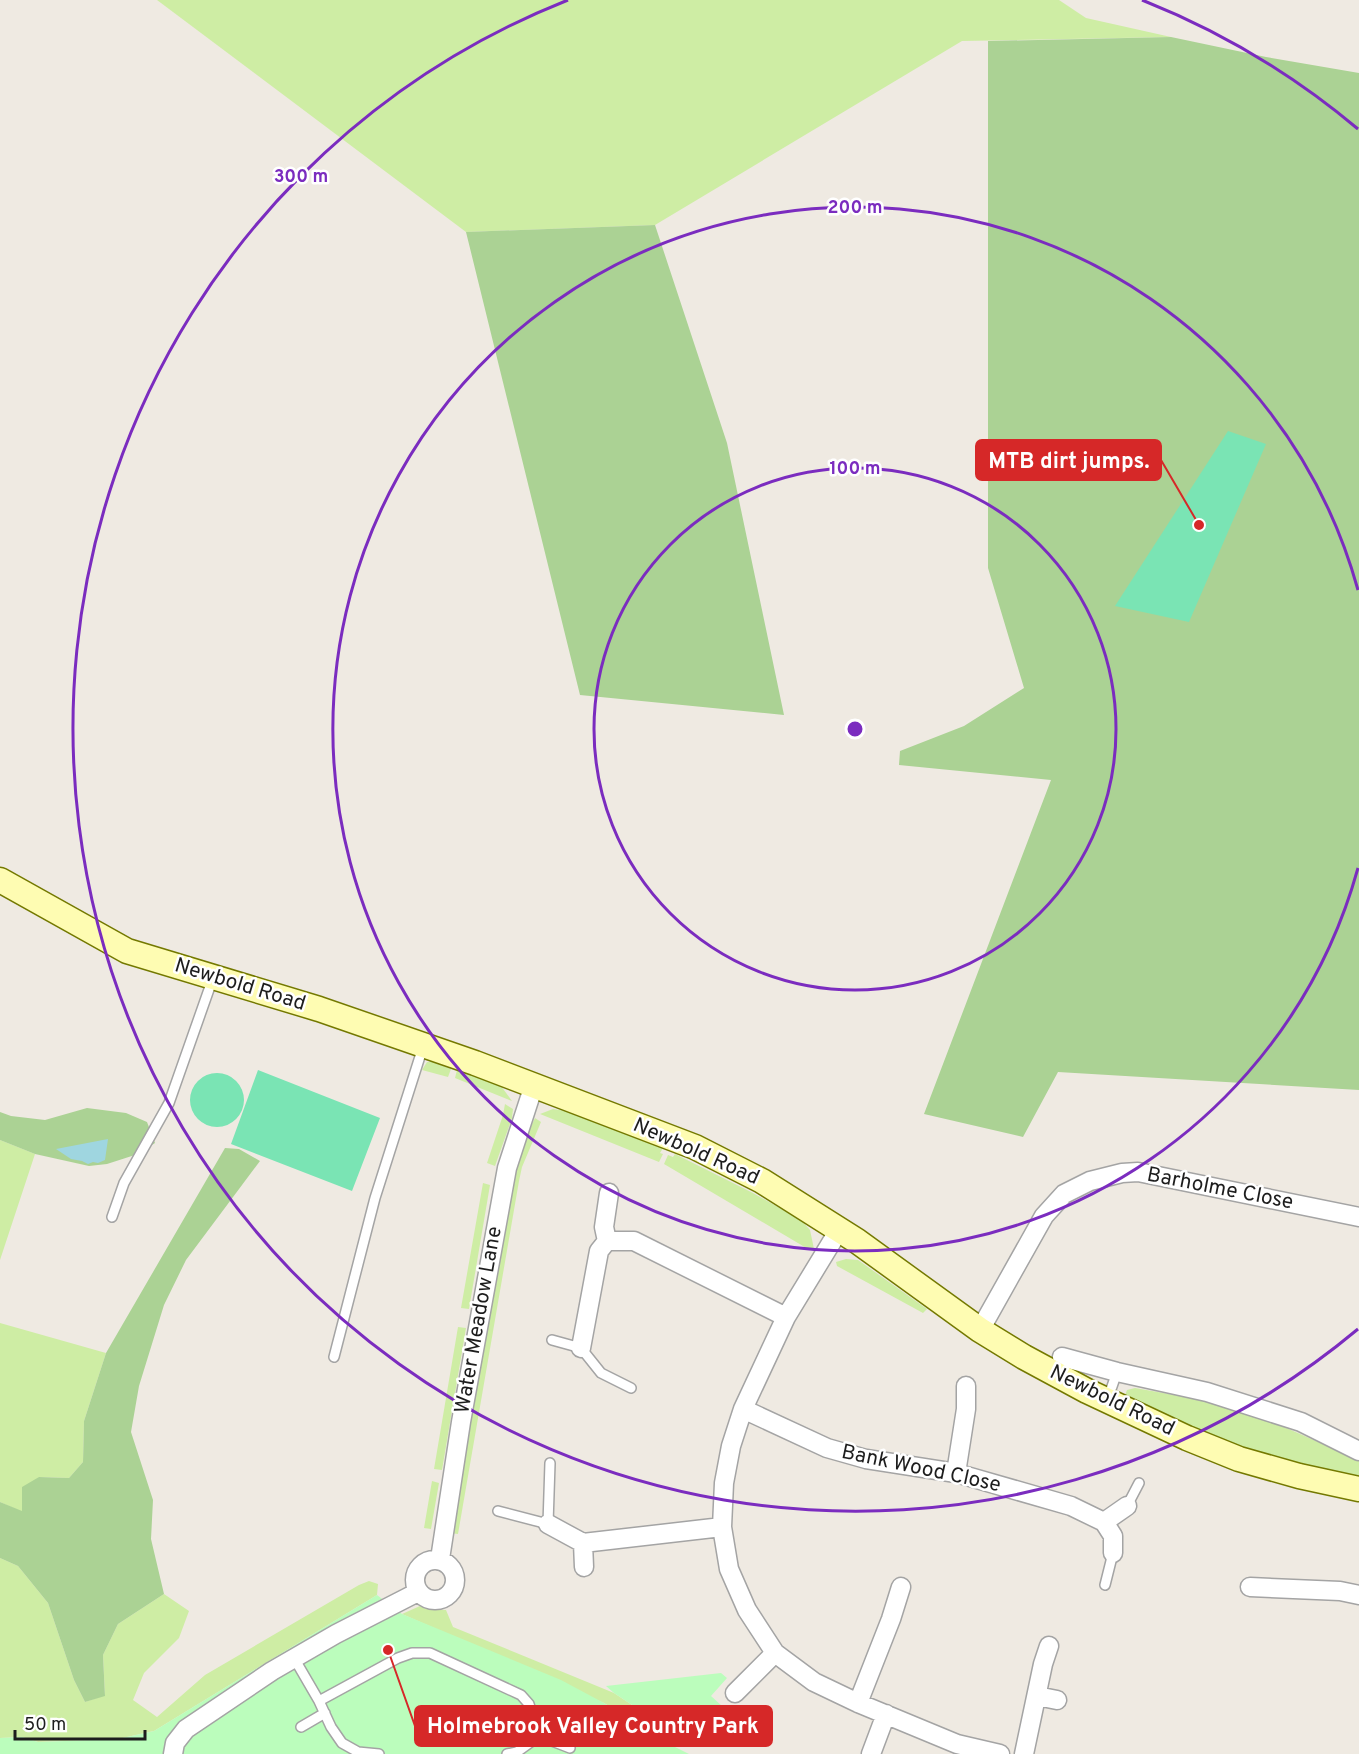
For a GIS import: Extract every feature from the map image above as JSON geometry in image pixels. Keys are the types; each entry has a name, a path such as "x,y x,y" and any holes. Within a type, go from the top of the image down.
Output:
{"main road":[{"name":"Newbold Road","path":"0,880 127,951 319,1009 534,1084 695,1147 762,1181 839,1230 980,1330 1024,1357 1107,1400 1187,1438 1239,1459 1299,1476 1359,1489"}],"street":[{"name":"Water Meadow Lane","path":"440,1559 461,1422 507,1168 534,1084"},
{"name":"Barholme Close","path":"980,1330 1044,1216 1064,1194 1090,1181 1122,1173 1138,1172 1359,1217"},
{"path":"607,1241 604,1227 609,1193"},
{"path":"839,1230 786,1317 743,1409 731,1446 723,1483 722,1527 729,1569 747,1610 775,1653 814,1682 957,1744 1000,1754"},
{"path":"607,1241 634,1241 786,1317"},
{"path":"581,1348 599,1251 607,1241"},
{"name":"Newbold Road","path":"1062,1358 1207,1392 1301,1422 1359,1451"},
{"path":"956,1473 966,1409 966,1386"},
{"name":"Bank Wood Close","path":"743,1409 827,1448 866,1459 956,1473 1071,1506 1104,1522"},
{"path":"1113,1553 1113,1536 1104,1522 1127,1506"},
{"path":"549,1524 583,1543 722,1527"},
{"path":"583,1543 584,1567"},
{"path":"440,1559 452,1567 456,1583 452,1593 442,1600 428,1599 418,1592 414,1578 422,1563 440,1559"},
{"path":"858,1703 901,1587"},
{"path":"1250,1587 1340,1591 1359,1595"},
{"path":"173,1754 175,1743 186,1729 294,1658 372,1614 418,1592"},
{"path":"1024,1754 1042,1664 1049,1646"},
{"path":"735,1693 775,1653"},
{"path":"1037,1696 1057,1700"},
{"path":"871,1754 886,1714"}],"lane":[{"path":"112,1217 124,1183 169,1103 213,978"},
{"path":"334,1358 375,1198 423,1045"},
{"path":"552,1340 581,1348 601,1373 631,1388"},
{"path":"1107,1400 1117,1372"},
{"path":"498,1511 549,1524 550,1463"},
{"path":"1127,1506 1138,1483"},
{"path":"1105,1585 1113,1553"},
{"path":"320,1701 398,1658 412,1653 430,1653 521,1695 529,1704 538,1736"},
{"path":"294,1658 342,1743 358,1752 379,1754"},
{"path":"301,1727 325,1713"},
{"path":"538,1736 570,1748"},
{"path":"507,1754 517,1752 538,1736"}],"green space":[{"path":"157,0 1059,0 1086,18 1171,37 962,41 655,225 466,232"},
{"path":"1171,37 1359,73 1359,1090 1058,1072 1023,1137 924,1114 1051,780 899,765 900,751 964,726 1024,688 988,568 988,41"},
{"path":"655,225 727,443 784,715 580,695 466,232"},
{"path":"1228,431 1266,444 1189,622 1115,606"},
{"path":"427,1062 451,1069 448,1077 422,1070"},
{"path":"258,1070 380,1118 352,1191 231,1144"},
{"path":"457,1070 501,1086 512,1101 455,1078"},
{"path":"217,1073 227,1075 236,1081 242,1090 244,1100 242,1110 236,1119 227,1125 217,1127 207,1125 198,1119 192,1110 190,1100 192,1090 198,1081 207,1075"},
{"path":"505,1104 513,1109 512,1118 495,1166 487,1163"},
{"path":"87,1108 126,1113 147,1122 155,1143 138,1154 107,1164 89,1166 35,1154 0,1140 0,1112 11,1116 45,1120"},
{"path":"553,1109 566,1111 663,1148 660,1153 663,1154 659,1162 540,1114"},
{"path":"535,1118 541,1122 522,1167 519,1181 458,1534 450,1533 509,1190 524,1140"},
{"path":"0,1140 35,1154 0,1260"},
{"path":"225,1148 239,1149 260,1161 186,1260 164,1305 139,1386 131,1432 153,1500 151,1539 164,1594 118,1624 103,1655 105,1696 85,1702 74,1680 48,1603 18,1566 0,1558 0,1502 22,1511 22,1487 39,1477 69,1478 83,1462 84,1421 106,1353"},
{"path":"675,1154 801,1220 810,1230 814,1249 808,1249 664,1164 668,1155 673,1157"},
{"path":"483,1183 490,1185 469,1309 461,1308"},
{"path":"846,1259 858,1260 927,1309 923,1313 837,1266 836,1262"},
{"path":"0,1323 106,1353 84,1421 83,1462 69,1478 39,1477 22,1512 0,1502"},
{"path":"458,1327 466,1328 442,1470 434,1469"},
{"path":"1135,1388 1214,1402 1259,1416 1359,1460 1359,1481 1232,1445 1124,1398 1127,1390"},
{"path":"432,1481 439,1483 431,1529 424,1528"},
{"path":"0,1558 18,1566 48,1603 74,1680 85,1702 105,1695 103,1655 118,1624 164,1594 189,1611 179,1638 144,1673 133,1700 157,1717 205,1675 359,1585 369,1581 378,1584 377,1595 154,1731 118,1739 38,1742 22,1737 0,1738"},
{"path":"377,1595 402,1614 561,1680 689,1754 0,1754 0,1738 22,1737 38,1742 118,1739 154,1731"},
{"path":"420,1606 426,1609 446,1610 453,1627 614,1693 688,1742 681,1747 673,1746 604,1703 402,1614"},
{"path":"721,1673 727,1678 711,1696 722,1706 688,1742 606,1686"}],"water":[{"path":"108,1139 105,1160 98,1163 88,1164 71,1159 56,1149"}],"place":[{"name":"MTB dirt jumps.","path":"1199,525"},
{"name":"Holmebrook Valley Country Park","path":"388,1650"}]}
